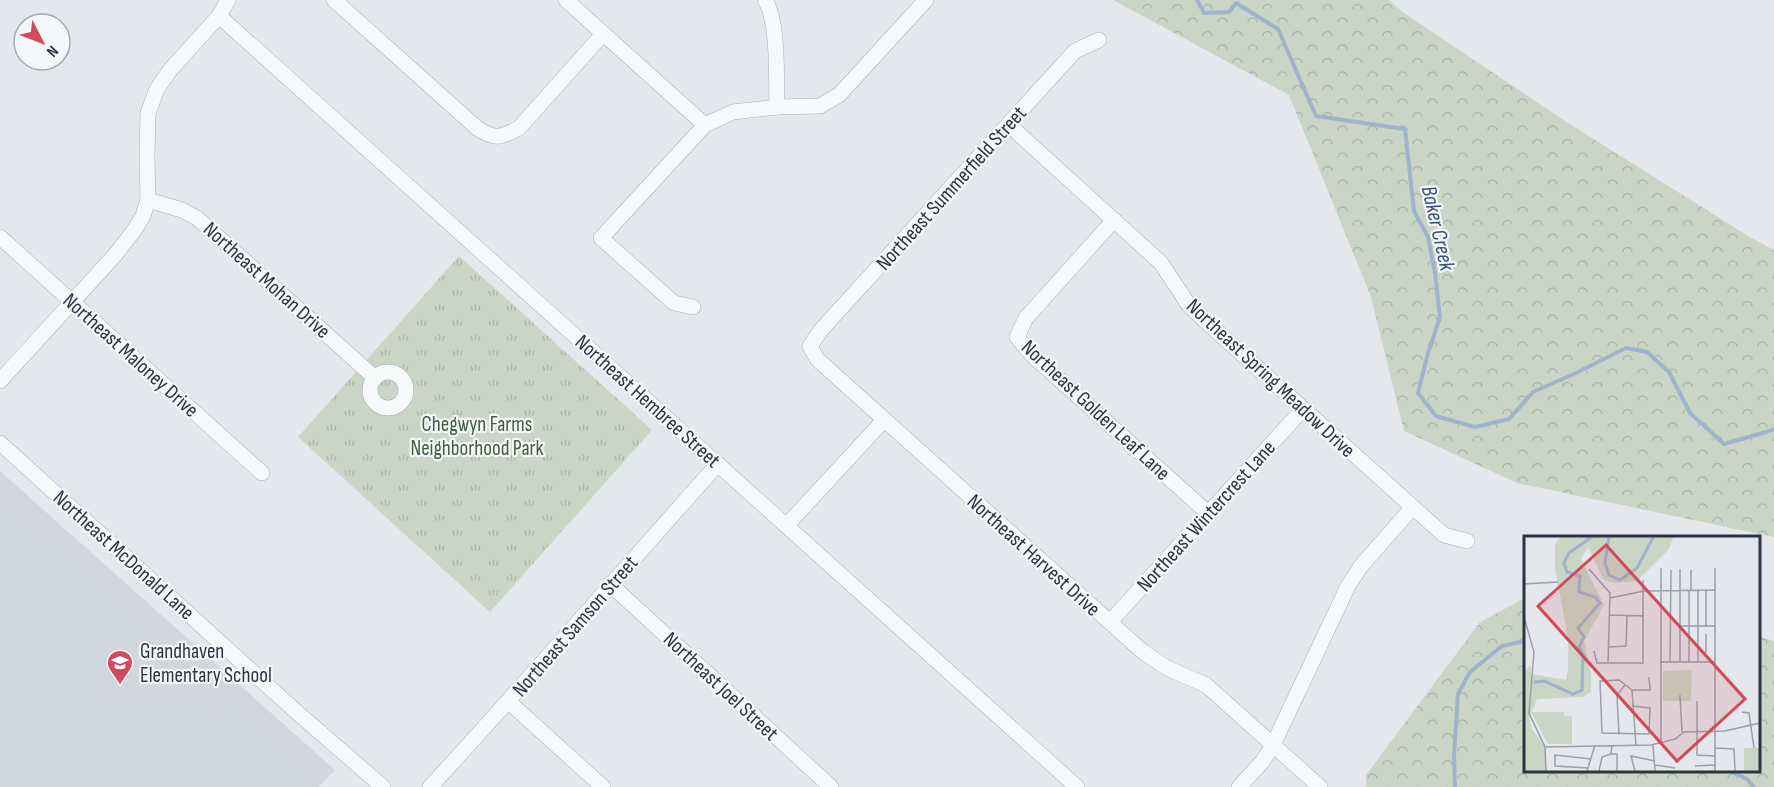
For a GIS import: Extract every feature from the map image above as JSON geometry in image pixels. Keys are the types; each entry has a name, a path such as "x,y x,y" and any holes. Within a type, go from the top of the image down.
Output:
{"street":[{"path":"0,381 133,232 143,216 148,200 148,113 157,89 171,69 219,16 228,0"},
{"path":"334,0 477,128 489,136 505,135 519,128 603,34"},
{"path":"566,0 705,125"},
{"path":"765,0 774,20 777,107"},
{"path":"693,307 674,303 601,238 705,125 733,112 777,107 820,106 840,96 926,0"},
{"name":"Northeast Hembree Street","path":"219,16 1077,787"},
{"name":"Northeast Summerfield Street","path":"810,346 821,330 1075,51 1099,40"},
{"name":"Northeast Spring Meadow Drive","path":"1009,125 1161,262 1188,304 1203,319 1444,535 1467,541"},
{"name":"Northeast Mohan Drive","path":"148,200 182,210 197,218 375,378"},
{"name":"Northeast Golden Leaf Lane","path":"1114,220 1026,318 1017,337 1032,355 1208,513"},
{"name":"Northeast Maloney Drive","path":"0,237 262,473"},
{"name":"Northeast Harvest Drive","path":"810,346 817,359 1155,661 1206,685 1320,787"},
{"name":"Northeast Wintercrest Lane","path":"1110,622 1303,409"},
{"path":"787,525 884,420"},
{"name":"Northeast McDonald Lane","path":"0,443 300,715 383,787"},
{"name":"Northeast Samson Street","path":"430,787 509,702 610,584 718,464"},
{"path":"1239,787 1262,762 1273,744 1348,586 1361,566 1412,508"},
{"name":"Northeast Joel Street","path":"610,584 831,787"},
{"path":"509,702 603,787"}],"shaded area":[{"name":"Grandhaven Elementary School","path":"0,471 335,770 319,787 0,787"}],"green space":[{"path":"1113,0 1389,0 1404,13 1565,121 1774,250 1774,537 1517,483 1404,431 1371,297 1289,95"},
{"name":"Chegwyn Farms Neighborhood Park","path":"459,256 652,430 490,612 298,437"},
{"path":"1524,599 1524,772 1759,772 1759,636 1774,641 1774,787 1366,787 1366,775 1480,622"}],"waterway":[{"name":"Baker Creek","path":"1197,0 1204,13 1229,12 1236,3 1278,29 1316,116 1405,129 1414,211 1428,237 1440,317 1418,393 1436,416 1475,427 1509,419 1533,392 1626,348 1647,352 1669,372 1690,413 1724,444 1774,429"},
{"name":"Baker Creek","path":"1455,787 1454,755 1458,694 1470,672 1502,646 1524,641"},
{"name":"Baker Creek","path":"1733,772 1747,779 1754,787"}],"place":[{"name":"Grandhaven Elementary School","path":"120,686"}]}
